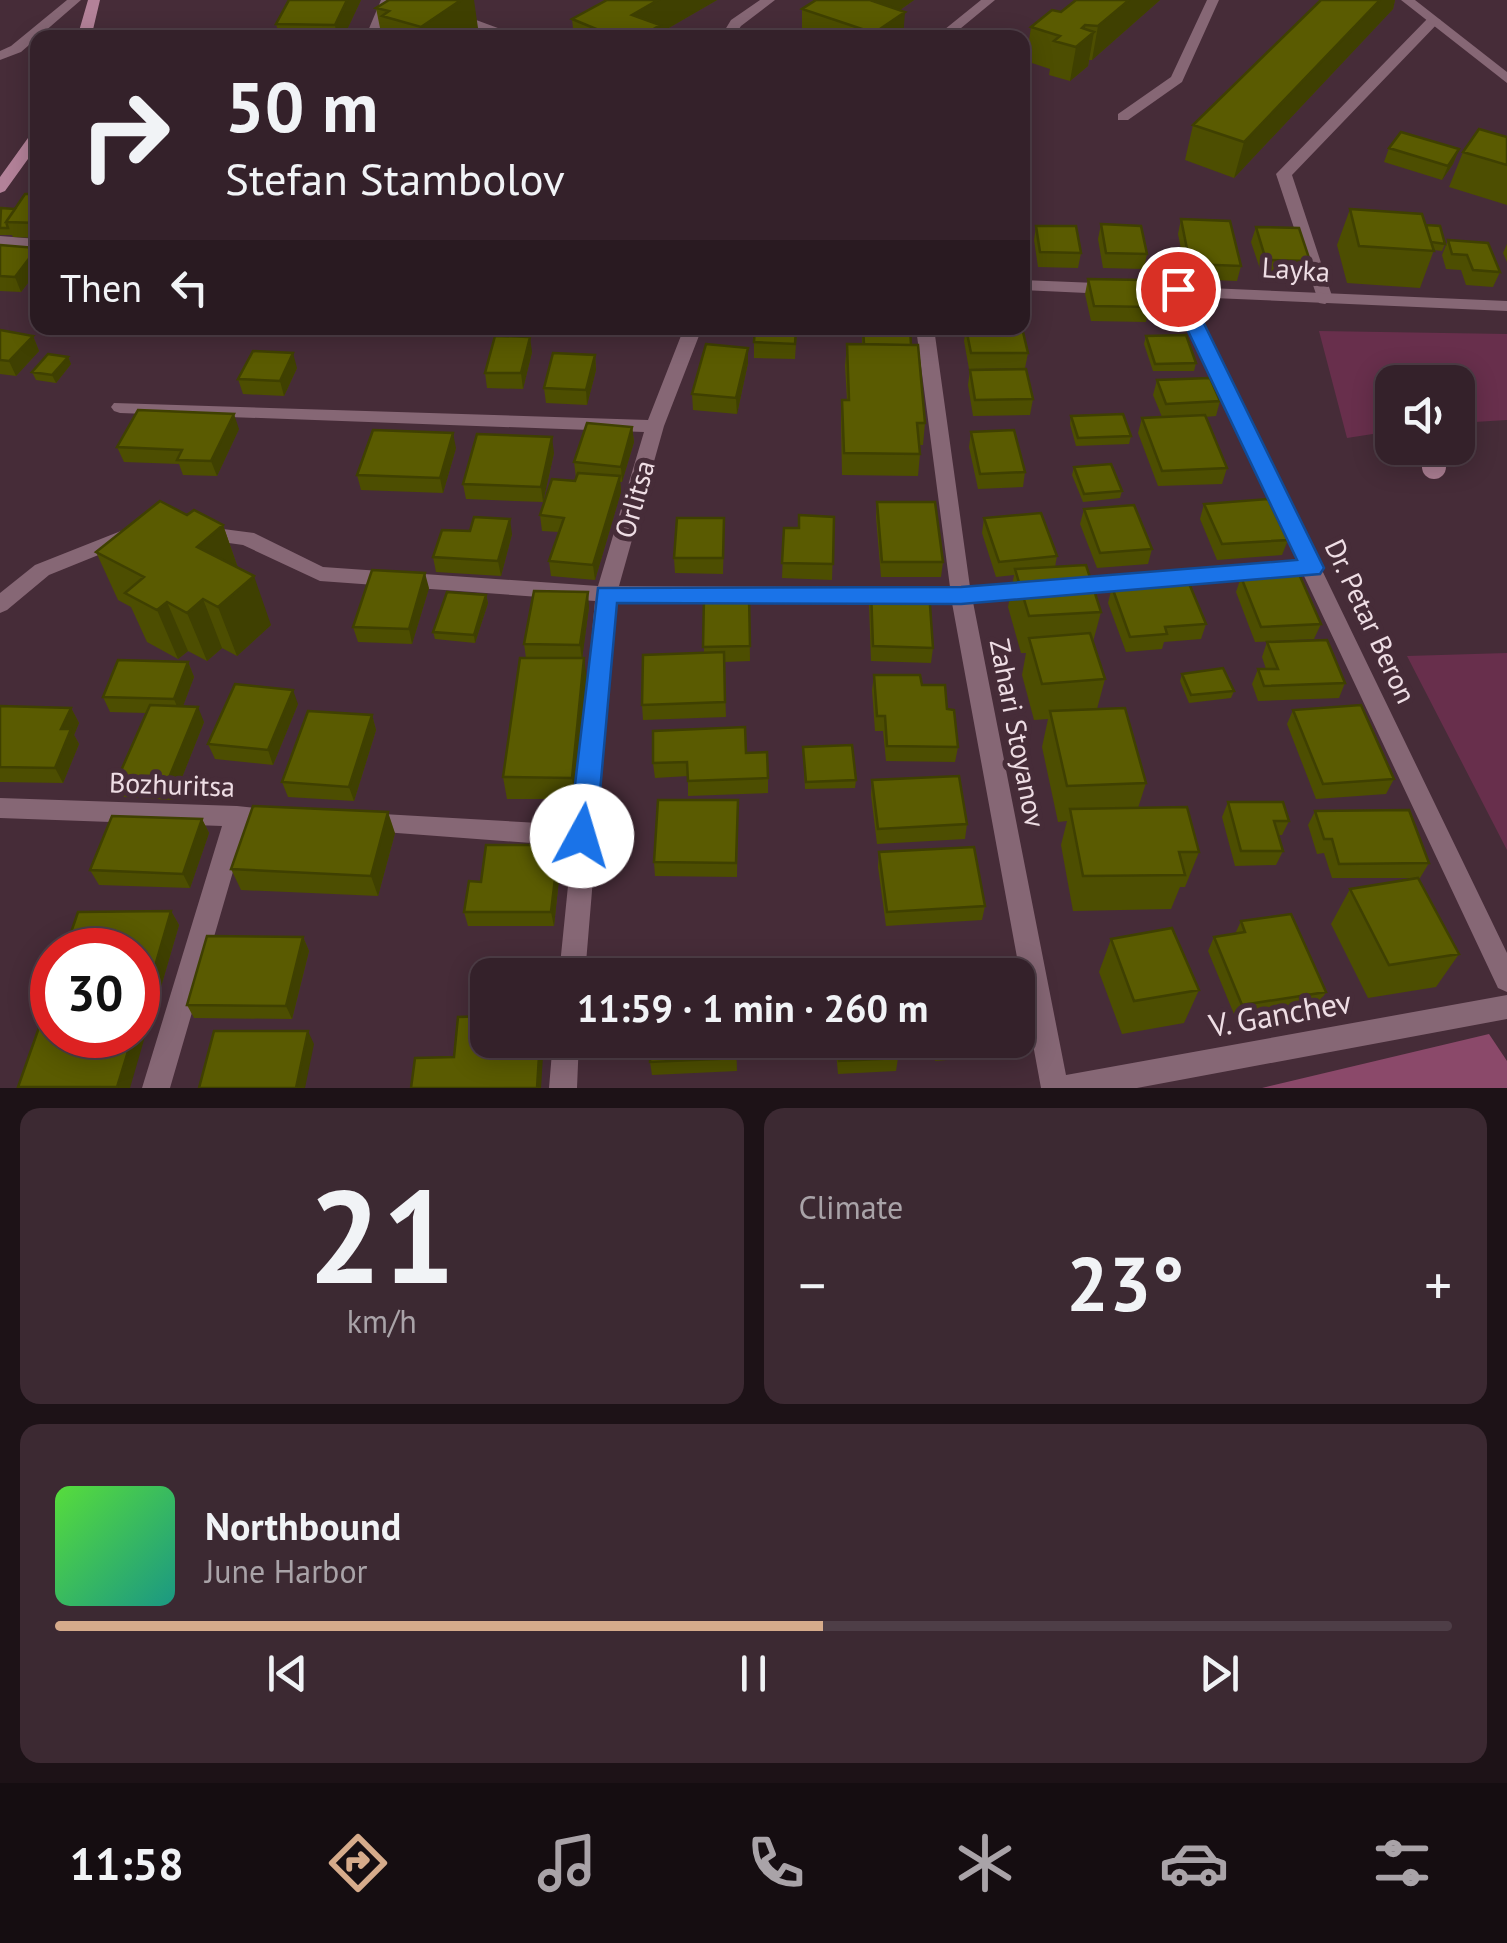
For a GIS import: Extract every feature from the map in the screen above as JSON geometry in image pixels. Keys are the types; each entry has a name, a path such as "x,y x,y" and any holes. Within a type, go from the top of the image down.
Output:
{"street":[{"path":"40,30 76,0"},
{"path":"86,30 94,0"},
{"path":"374,30 387,0"},
{"path":"409,0 496,30"},
{"path":"731,30 769,0"},
{"path":"950,30 989,0"},
{"path":"1123,118 1177,79 1213,0"},
{"path":"1407,0 1507,79"},
{"path":"1325,299 1284,174 1434,20"},
{"path":"0,56 30,38"},
{"path":"0,188 30,145"},
{"path":"0,241 30,243"},
{"name":"Layka","path":"1030,284 1507,306"},
{"name":"Dr. Petar Beron","path":"1178,289 1507,980"},
{"name":"Orlitsa","path":"573,958 606,594 655,426 689,335"},
{"name":"Zahari Stoyanov","path":"926,335 961,596 1055,1088"},
{"path":"120,407 655,426"},
{"path":"186,532 247,538 320,574 606,594 961,596 1312,568"},
{"path":"0,605 42,570 128,534 148,533"},
{"name":"Bozhuritsa","path":"0,808 294,819"},
{"path":"156,1088 237,816"},
{"path":"333,822 582,836"},
{"name":"V. Ganchev","path":"1066,1088 1507,1007"},
{"path":"563,1088 565,1058"}],"shaded area":[{"path":"1319,331 1507,334 1507,420 1475,422 1475,365 1375,365 1375,434 1347,438"},
{"path":"1507,653 1507,850 1407,656"},
{"path":"1489,1034 1507,1061 1507,1088 1262,1088"}],"building":[{"path":"289,0 347,0 335,25 276,24"},
{"path":"389,0 461,0 421,27 382,16 389,11 376,8"},
{"path":"607,0 658,0 632,15 660,25 652,30 599,30 572,19"},
{"path":"816,0 870,0 905,12 878,30 865,30 802,9"},
{"path":"1076,0 1129,0 1098,26 1085,25 1082,28 1094,32 1076,47 1054,41 1060,36 1031,27 1052,10 1061,12"},
{"path":"1321,0 1380,0 1244,142 1193,125"},
{"path":"1479,129 1507,137 1507,165 1463,152"},
{"path":"1401,132 1459,149 1448,166 1389,148"},
{"path":"25,194 30,194 30,223 6,222"},
{"path":"1,208 15,209 6,222 8,228 0,228"},
{"path":"1350,209 1422,214 1434,251 1359,246"},
{"path":"1181,219 1230,221 1241,266 1190,264"},
{"path":"1101,224 1141,226 1147,254 1106,253"},
{"path":"1426,225 1440,226 1445,244 1431,242"},
{"path":"1036,226 1076,226 1081,253 1040,252"},
{"path":"1256,227 1299,228 1310,261 1266,260"},
{"path":"1448,240 1488,243 1500,272 1473,270 1467,255 1452,254"},
{"path":"0,245 30,247 30,257 15,277 0,276"},
{"path":"1088,279 1142,280 1149,307 1094,306"},
{"path":"0,330 33,336 9,361 0,360"},
{"path":"754,335 796,335 795,344 754,342"},
{"path":"863,335 910,335 911,345 864,344"},
{"path":"967,335 1024,335 1028,353 971,353"},
{"path":"1186,335 1196,363 1155,364 1146,336"},
{"path":"495,336 530,337 521,373 485,373"},
{"path":"706,344 748,348 736,398 692,394"},
{"path":"847,344 918,345 925,423 917,423 920,454 844,453 842,400 849,400"},
{"path":"253,351 293,353 280,381 238,379"},
{"path":"553,353 595,355 586,390 544,388"},
{"path":"48,354 68,357 52,375 32,372"},
{"path":"1026,369 1033,399 975,400 970,370"},
{"path":"1210,378 1220,401 1166,404 1157,380"},
{"path":"138,410 234,414 211,461 177,460 182,450 117,447"},
{"path":"1123,414 1131,436 1078,438 1071,416"},
{"path":"1205,415 1227,468 1162,471 1142,418"},
{"path":"587,423 632,427 621,467 574,462"},
{"path":"373,430 453,433 440,478 357,475"},
{"path":"1014,430 1025,472 980,474 971,432"},
{"path":"477,434 552,437 541,487 463,484"},
{"path":"1111,464 1122,491 1084,494 1074,467"},
{"path":"578,473 620,476 593,565 549,561 564,518 540,515 552,479 575,481"},
{"path":"1268,499 1288,540 1222,544 1204,504"},
{"path":"160,501 187,515 194,510 223,525 197,547 254,576 218,607 203,599 187,613 167,602 157,610 125,593 144,577 96,552"},
{"path":"877,502 935,502 943,562 882,562"},
{"path":"1134,505 1152,549 1100,553 1084,509"},
{"path":"1041,513 1057,556 999,562 984,518"},
{"path":"799,515 834,517 833,564 782,563 784,528 799,528"},
{"path":"474,517 510,519 498,561 433,557 442,530 470,531"},
{"path":"677,518 724,518 723,558 674,558"},
{"path":"1086,565 1101,612 1029,616 1015,569"},
{"path":"372,570 425,573 409,629 353,627"},
{"path":"1299,574 1321,624 1261,627 1241,577"},
{"path":"1188,581 1206,624 1165,627 1167,634 1130,637 1112,587"},
{"path":"871,590 929,591 933,648 873,646"},
{"path":"534,591 588,592 580,645 524,644"},
{"path":"447,592 486,595 474,635 433,632"},
{"path":"749,596 750,646 703,647 704,597"},
{"path":"1090,633 1105,679 1042,684 1029,638"},
{"path":"1327,640 1345,683 1264,686 1258,669 1278,669 1267,642"},
{"path":"724,652 725,702 642,705 643,655"},
{"path":"520,658 584,658 572,778 503,777"},
{"path":"118,660 188,662 174,699 103,697"},
{"path":"1223,668 1234,691 1191,695 1182,674"},
{"path":"874,675 920,675 922,685 945,685 947,709 954,710 958,747 887,746 885,716 877,716"},
{"path":"235,684 293,690 268,750 208,744"},
{"path":"150,705 198,707 166,785 116,782"},
{"path":"1361,705 1394,779 1323,784 1293,710"},
{"path":"0,706 71,708 61,729 71,729 55,768 0,767"},
{"path":"1125,708 1146,783 1067,786 1050,711"},
{"path":"308,711 372,715 349,787 282,782"},
{"path":"745,727 746,753 767,752 768,778 688,781 687,762 653,763 653,731"},
{"path":"852,745 856,780 806,782 803,747"},
{"path":"959,776 967,824 878,829 872,780"},
{"path":"658,800 738,800 736,863 654,862"},
{"path":"1228,802 1283,802 1289,821 1274,821 1283,851 1241,851"},
{"path":"253,806 388,812 371,876 231,869"},
{"path":"1187,807 1199,852 1179,852 1185,875 1083,876 1070,809"},
{"path":"1409,810 1429,863 1339,864 1332,839 1324,839 1315,811"},
{"path":"112,816 202,819 183,874 90,870"},
{"path":"486,845 559,845 551,912 464,912 469,881 481,882"},
{"path":"974,847 985,906 887,912 879,852"},
{"path":"1418,878 1459,954 1389,965 1350,889"},
{"path":"171,911 160,949 160,928 73,928 78,912"},
{"path":"1291,914 1326,992 1242,1005 1214,937 1245,932 1241,921"},
{"path":"1172,928 1199,990 1134,1001 1111,939"},
{"path":"207,936 303,937 286,1006 187,1005"},
{"path":"458,1017 470,1017 470,1058 539,1058 537,1088 411,1088 415,1058 454,1057"},
{"path":"214,1031 308,1031 296,1088 199,1088"},
{"path":"30,1053 30,1058 126,1058 117,1087 18,1087"},
{"path":"650,1058 737,1058 650,1062"},
{"path":"839,1058 898,1058 839,1061"}],"route":[{"path":"582,836 606,594 961,596 1312,568 1178,289"}]}
